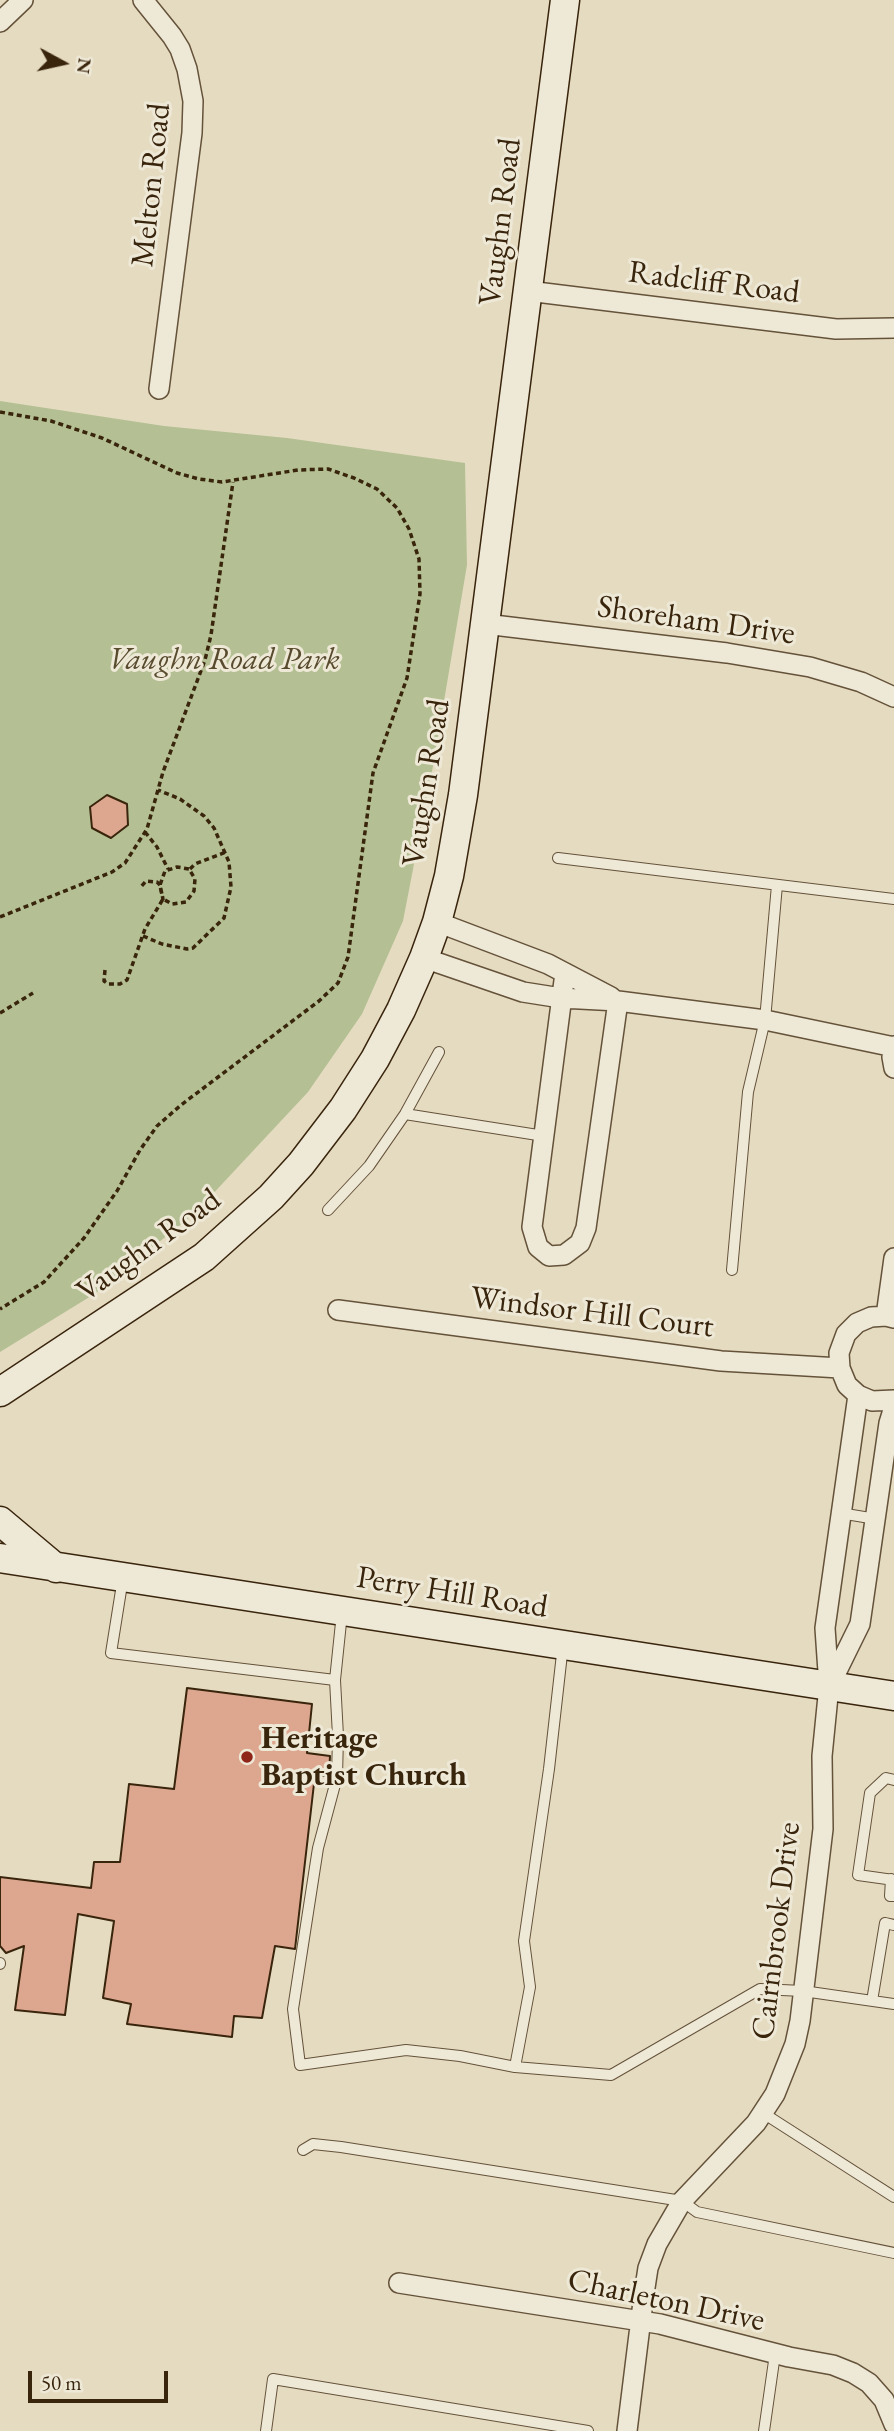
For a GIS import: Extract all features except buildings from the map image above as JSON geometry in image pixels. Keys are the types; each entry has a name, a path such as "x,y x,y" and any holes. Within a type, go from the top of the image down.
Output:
{"main road":[{"name":"Vaughn Road","path":"1,1393 204,1257 271,1197 302,1164 350,1099 401,1010 424,958 449,876 463,795 565,0"},
{"path":"0,1521 56,1568"},
{"name":"Perry Hill Road","path":"0,1559 894,1696"},
{"path":"0,1578 56,1568"}],"street":[{"path":"0,22 23,0"},
{"name":"Melton Road","path":"143,0 173,36 180,49 193,101 192,133 159,389"},
{"name":"Radcliff Road","path":"528,291 836,329 894,328"},
{"name":"Shoreham Drive","path":"485,624 727,653 810,667 861,682 894,697"},
{"path":"437,922 548,964 618,1001"},
{"path":"424,958 523,992 765,1020 894,1046 894,1068"},
{"path":"565,973 532,1227 538,1247 549,1255 564,1255 580,1243 586,1228 618,1001"},
{"path":"894,1258 890,1317 871,1317 857,1323 846,1334 839,1353 840,1368 847,1385 858,1395 872,1401 894,1400"},
{"name":"Windsor Hill Court","path":"338,1310 721,1361 840,1368"},
{"path":"829,1686 825,1628 858,1395"},
{"path":"829,1686 860,1625 888,1423 894,1407"},
{"name":"Cairnbrook Drive","path":"627,2431 648,2268 657,2244 682,2201 763,2113 783,2077 795,2044 823,1829 822,1756 829,1686"},
{"name":"Charleton Drive","path":"398,2283 660,2324 775,2354 833,2365 853,2373 869,2384 884,2400 894,2424"}],"lane":[{"path":"558,858 894,899"},
{"path":"732,1270 747,1092 765,1020 776,885"},
{"path":"328,1210 369,1166 405,1114 439,1052"},
{"path":"405,1114 544,1136"},
{"path":"841,1513 876,1519"},
{"path":"123,1577 111,1653 335,1680"},
{"path":"343,1611 335,1680 337,1777 318,1848 293,2010 300,2065 406,2050 460,2056 515,2067 611,2075 760,1989 803,1991 894,2004"},
{"path":"515,2067 530,1987 524,1941 549,1769 563,1645"},
{"path":"894,1780 886,1779 870,1793 858,1875 892,1879 890,1896 894,1896"},
{"path":"872,2001 885,1923 894,1924"},
{"path":"763,2113 894,2197"},
{"path":"303,2150 313,2144 341,2147 682,2201 697,2212 894,2253"},
{"path":"764,2431 775,2354"},
{"path":"266,2431 273,2379 588,2431"}],"path":[{"path":"0,412 51,421 102,438 177,473 199,479 233,481 298,470 328,469 354,478 377,489 397,508 409,530 419,559 420,594 407,678 373,773 348,957 338,984 181,1105 158,1126 84,1238 44,1282 0,1309"},
{"path":"0,917 112,872 125,863 145,832 205,660 233,481"},
{"path":"143,936 162,944 193,948 219,924 227,910 231,887 226,852 214,828 204,816 180,799 158,790"},
{"path":"145,832 157,847 168,870"},
{"path":"105,970 104,981 108,984 120,984 127,980 143,936 163,899 160,885 165,871 177,867 189,869 226,852"},
{"path":"163,899 179,904 191,897 196,886 189,869"},
{"path":"140,888 142,884 152,880 160,885"},
{"path":"0,1013 33,993"}],"green space":[{"name":"Vaughn Road Park","path":"0,401 164,426 287,438 465,463 467,565 433,766 403,921 362,1014 308,1092 195,1213 96,1293 0,1352"}],"place":[{"name":"Heritage Baptist Church","path":"247,1757"}]}
